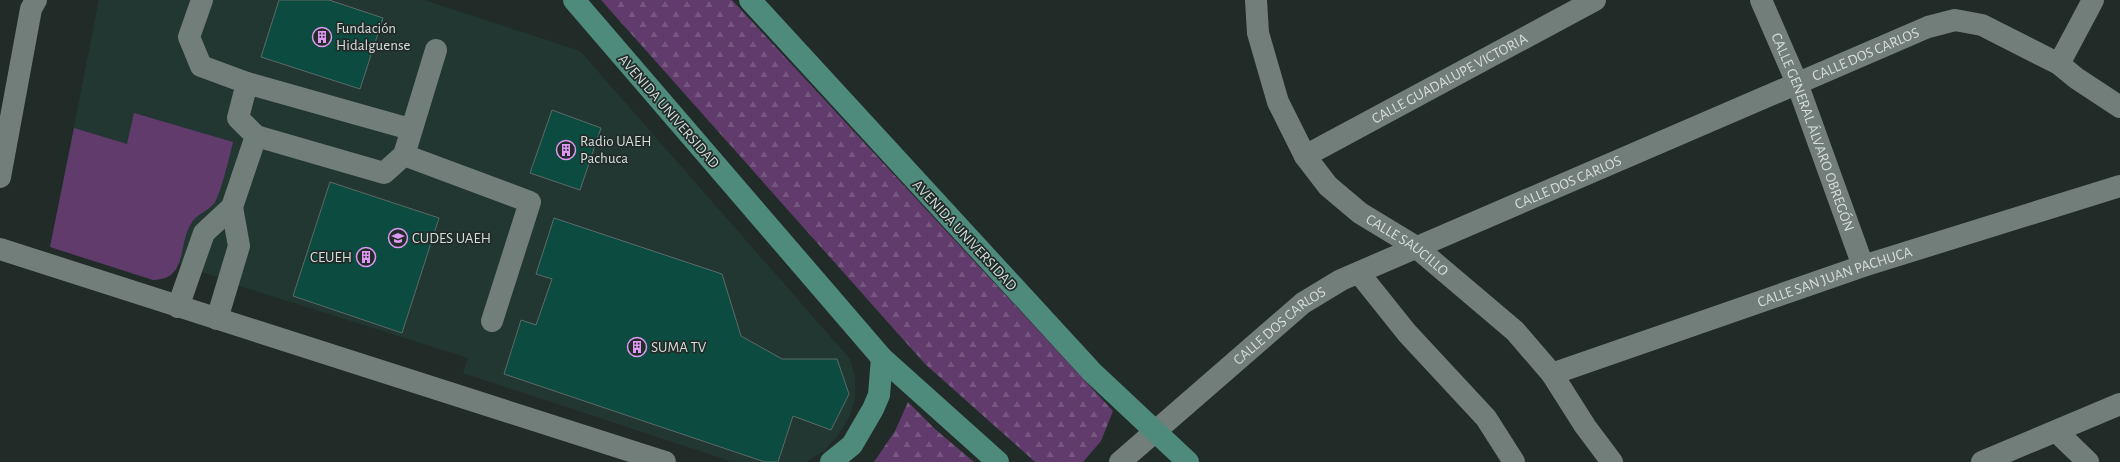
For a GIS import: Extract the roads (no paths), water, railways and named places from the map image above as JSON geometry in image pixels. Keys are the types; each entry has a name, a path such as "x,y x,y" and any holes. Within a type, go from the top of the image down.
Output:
{"main road":[{"name":"AVENIDA UNIVERSIDAD","path":"574,0 882,358 998,462"},
{"name":"AVENIDA UNIVERSIDAD","path":"750,0 1092,372 1188,462"},
{"path":"831,462 852,446 873,409 879,395 882,358"}],"street":[{"path":"0,177 31,9 36,0"},
{"path":"202,0 189,37 202,66 247,83 410,130"},
{"name":"CALLE SAUCILLO","path":"1256,0 1258,33 1278,102 1305,156 1328,186 1360,213 1416,247 1515,331 1552,374 1585,426 1612,462"},
{"name":"CALLE GUADALUPE VICTORIA","path":"1305,156 1595,0"},
{"name":"CALLE GENERAL ÁLVARO OBREGÓN","path":"1761,0 1797,83 1863,266"},
{"path":"2059,64 2094,0"},
{"name":"CALLE DOS CARLOS","path":"1120,462 1154,430 1303,303 1341,280 1928,27 1955,20 1982,25 2059,64 2076,78 2120,107"},
{"path":"247,83 238,118 256,136 384,173 404,155 410,130 436,50"},
{"path":"178,307 204,233 232,207 256,136"},
{"path":"404,155 530,202 492,321"},
{"name":"CALLE SAN JUAN PACHUCA","path":"1552,374 1863,266 2120,186"},
{"path":"217,319 239,246 232,207"},
{"path":"0,249 665,462"},
{"path":"1359,273 1407,334 1486,418 1514,462"},
{"path":"1982,462 2058,432 2120,404"},
{"path":"2058,432 2088,462"}],"place":[{"name":"Fundación Hidalguense","path":"322,37"},
{"name":"Radio UAEH Pachuca","path":"566,150"},
{"name":"CUDES UAEH","path":"398,238"},
{"name":"CEUEH","path":"366,257"},
{"name":"SUMA TV","path":"637,347"}]}
